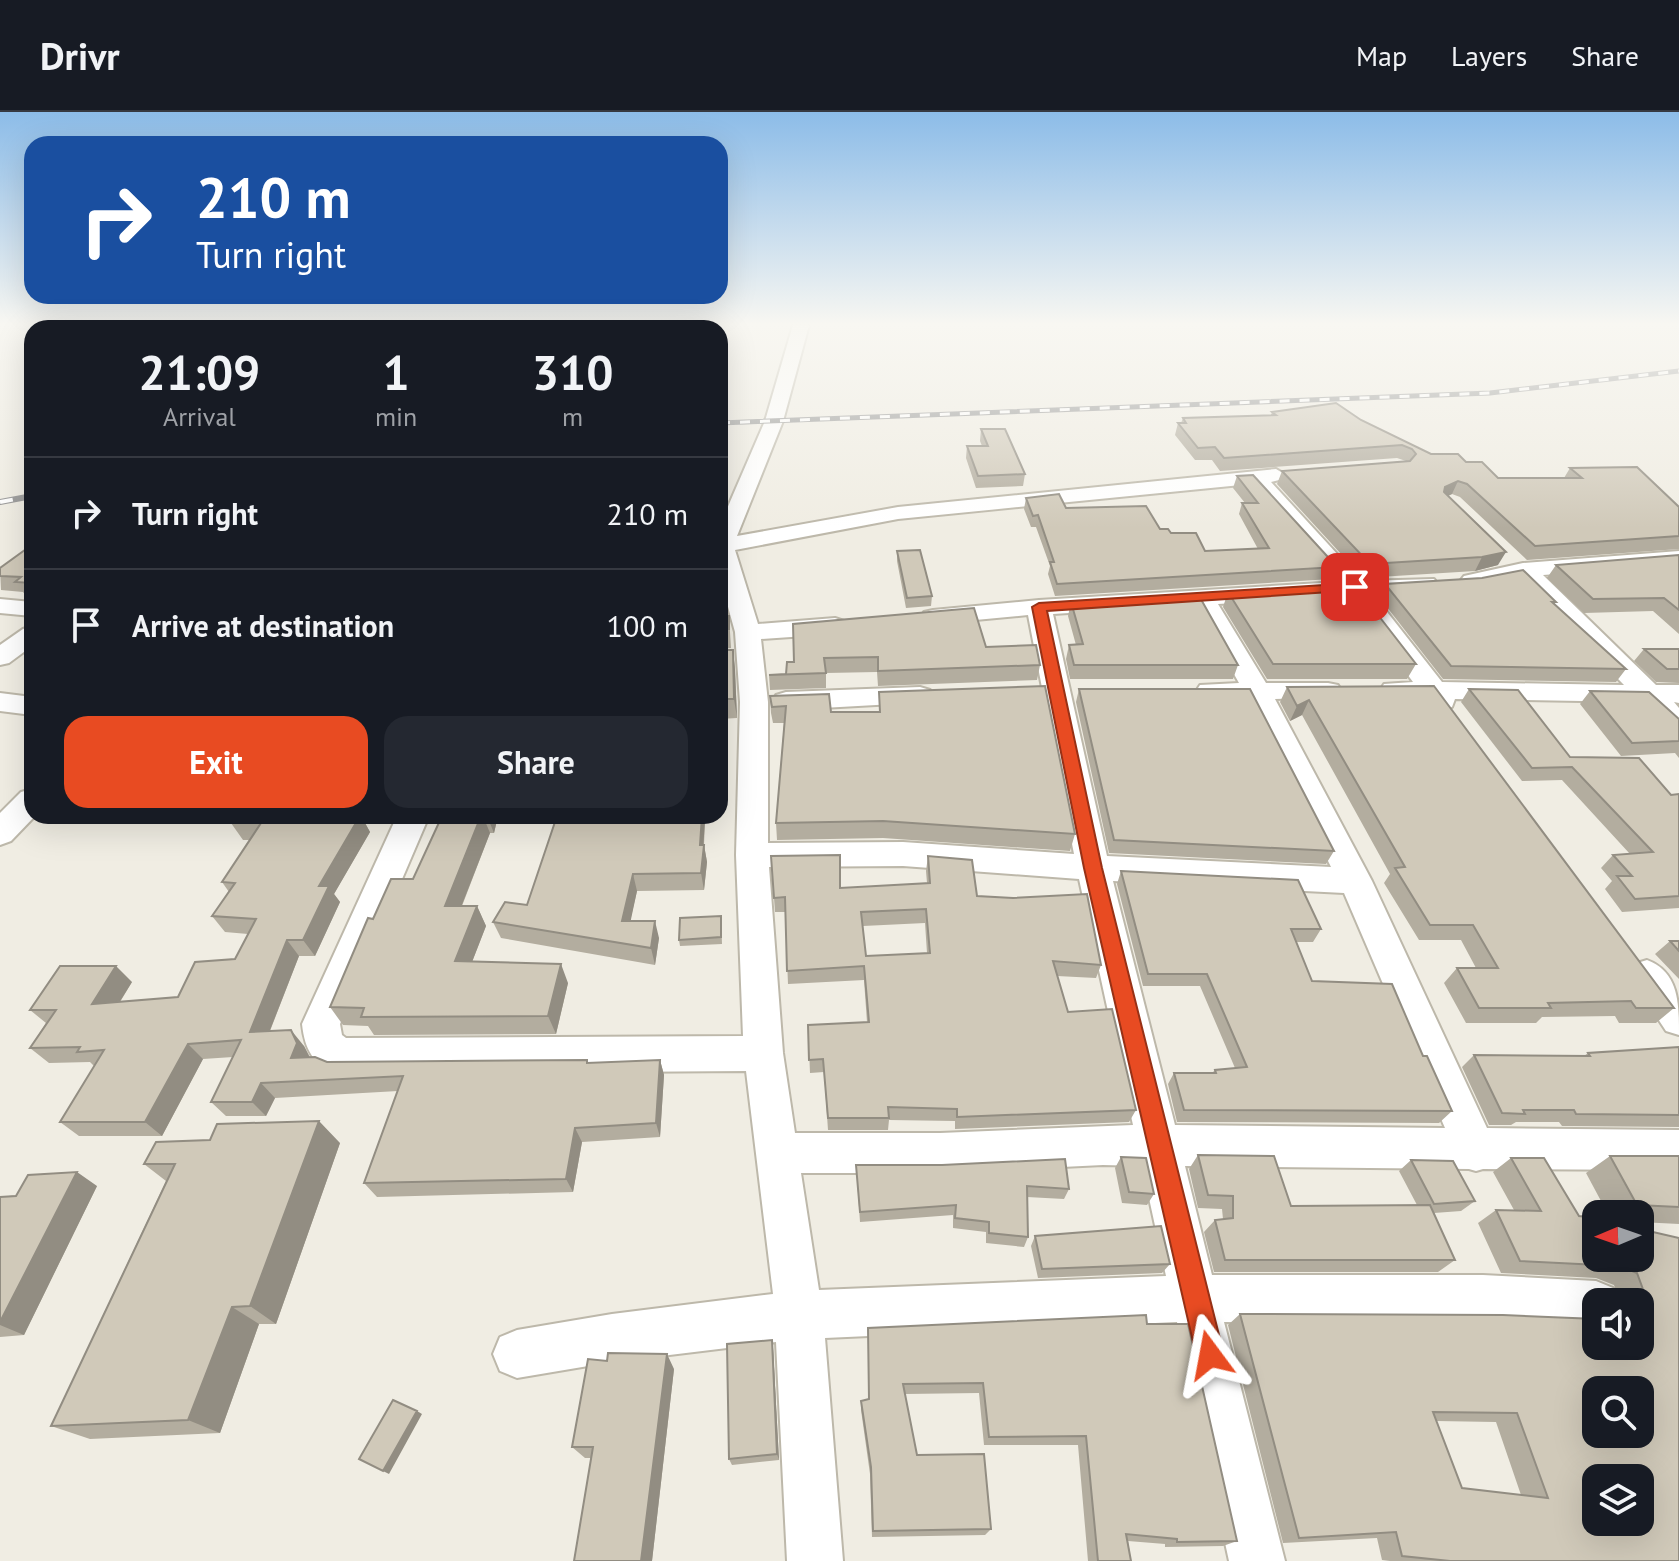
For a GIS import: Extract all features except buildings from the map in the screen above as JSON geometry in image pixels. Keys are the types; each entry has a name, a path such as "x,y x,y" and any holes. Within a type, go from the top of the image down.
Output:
{"street":[{"path":"728,529 774,421 782,393"},
{"path":"728,545 898,513 1301,473"},
{"path":"1255,476 1355,587 1460,725"},
{"path":"904,619 1039,607 1475,581 1513,560 1679,558"},
{"path":"1513,560 1679,724"},
{"path":"728,584 740,650 754,702 752,855 763,1053 799,1315 815,1561"},
{"path":"1203,598 1257,691 1355,881 1476,1151"},
{"path":"0,606 24,608"},
{"path":"1039,607 1093,868 1257,1561"},
{"path":"740,650 859,624"},
{"path":"0,657 24,640"},
{"path":"1187,691 1433,690 1679,694"},
{"path":"754,702 952,695"},
{"path":"0,702 24,705"},
{"path":"0,833 24,808"},
{"path":"409,824 321,1024 324,1044 339,1056 763,1053"},
{"path":"752,855 903,854 1093,868 1355,881"},
{"path":"1627,948 1677,1014"},
{"path":"777,1153 940,1153 1103,1145 1476,1151 1679,1150"},
{"path":"517,1354 612,1338 799,1315 1197,1298 1483,1299 1582,1304"}],"railway":[{"path":"728,423 1493,393"},
{"path":"0,502 24,498"}],"route":[{"path":"1210,1355 1093,868 1059,691 1039,607 1355,587"}]}
